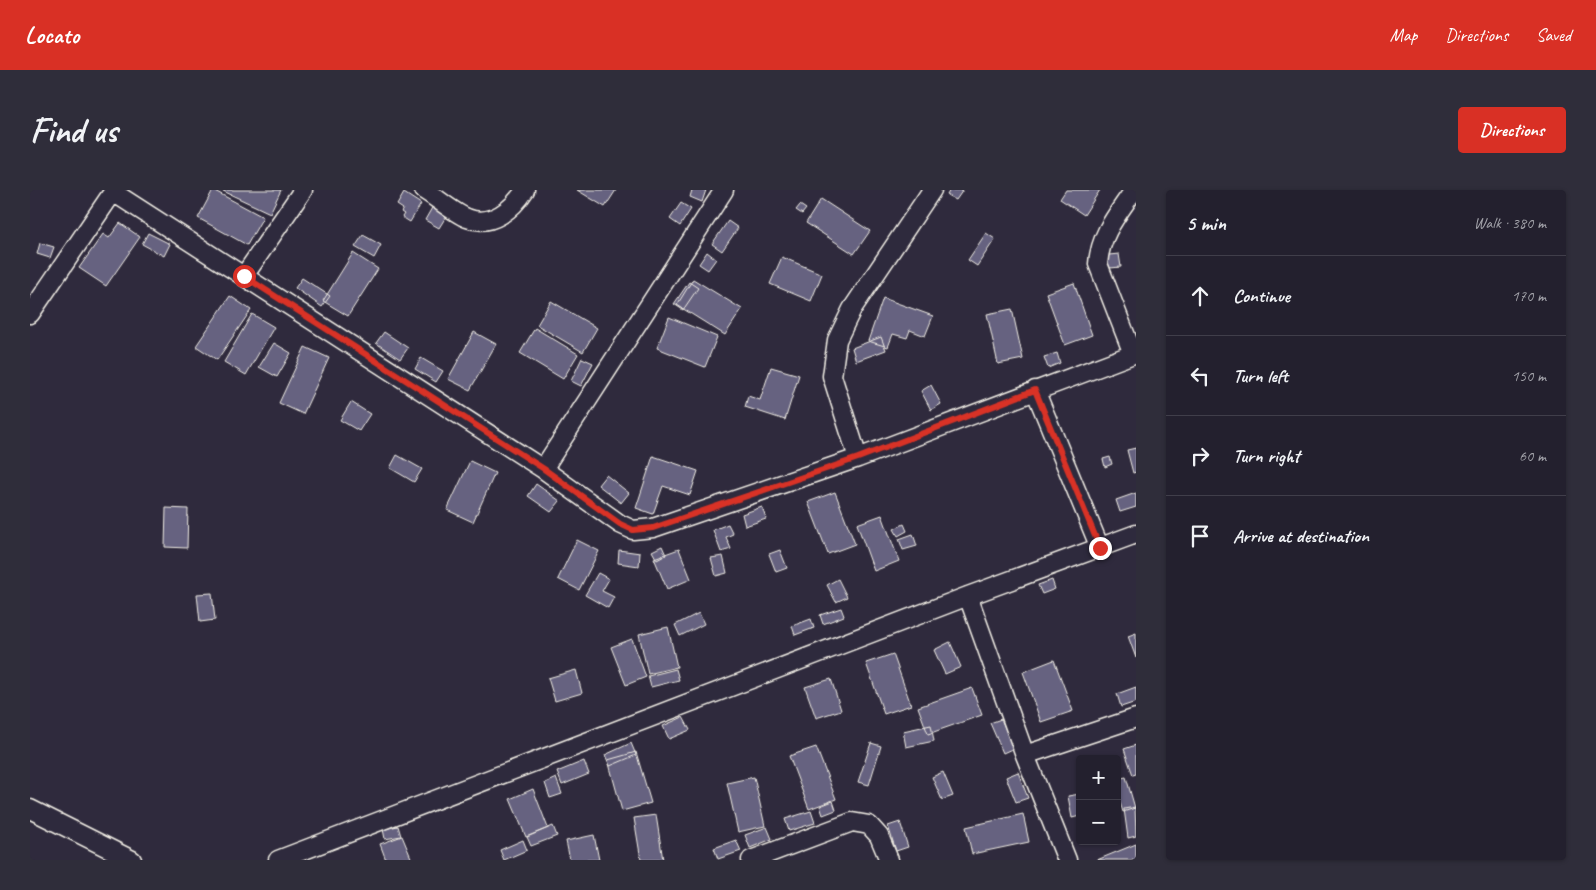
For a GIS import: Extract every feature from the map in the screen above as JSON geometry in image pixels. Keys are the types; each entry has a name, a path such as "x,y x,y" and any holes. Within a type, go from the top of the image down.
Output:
{"street":[{"path":"244,276 303,190"},
{"path":"424,190 467,218 486,221 502,214 519,200 525,190"},
{"path":"544,469 724,190"},
{"path":"858,458 832,376 837,340 852,310 932,190"},
{"path":"30,314 113,191 544,469 620,524 633,530 653,528 858,458 1135,354 1098,264 1103,237 1134,190"},
{"path":"1035,390 1100,548"},
{"path":"289,858 968,596 1136,534"},
{"path":"968,596 1025,756 1067,860"},
{"path":"1025,756 1136,718"},
{"path":"30,809 132,860"},
{"path":"751,860 852,822 870,825 880,836 889,860"}],"building":[{"path":"213,190 263,217 247,245 198,218"},
{"path":"221,190 281,190 270,213"},
{"path":"577,190 616,190 605,207"},
{"path":"692,190 706,190 702,202 690,197"},
{"path":"950,190 963,190 956,200 947,195"},
{"path":"1066,190 1100,190 1084,215 1060,199"},
{"path":"404,193 421,204 410,222 402,217 404,214 401,212 403,209 397,205"},
{"path":"821,199 870,231 854,254 806,223"},
{"path":"681,203 691,209 680,226 670,219"},
{"path":"800,205 806,209 802,214 796,210"},
{"path":"433,206 447,215 439,228 425,220"},
{"path":"728,221 738,228 722,251 712,244"},
{"path":"120,223 140,237 106,286 79,268 103,234 109,238"},
{"path":"148,233 170,244 164,256 142,244"},
{"path":"986,233 995,239 977,266 968,260"},
{"path":"363,235 381,245 374,258 355,247"},
{"path":"40,243 54,247 50,258 37,254"},
{"path":"707,252 716,259 708,270 699,264"},
{"path":"353,253 378,269 348,316 323,301"},
{"path":"1119,254 1121,267 1110,268 1107,261 1109,255"},
{"path":"782,257 822,274 811,301 770,284"},
{"path":"302,278 330,296 322,307 295,288"},
{"path":"693,279 742,309 725,335 677,305"},
{"path":"689,282 698,288 683,310 674,304"},
{"path":"1074,283 1092,335 1065,345 1046,293"},
{"path":"230,296 251,310 217,360 196,346"},
{"path":"883,298 933,316 925,336 910,330 907,338 893,334 888,347 868,341"},
{"path":"551,301 597,328 583,352 537,325"},
{"path":"1012,309 1023,359 998,364 987,314"},
{"path":"252,314 274,327 246,375 224,362"},
{"path":"669,317 717,337 705,367 657,348"},
{"path":"535,328 578,354 563,379 520,353"},
{"path":"384,332 408,348 400,359 376,343"},
{"path":"474,332 496,344 470,390 448,379"},
{"path":"881,337 886,350 856,361 852,348"},
{"path":"274,343 291,353 277,377 259,367"},
{"path":"305,347 329,358 303,414 279,403"},
{"path":"1057,353 1060,363 1048,368 1044,357"},
{"path":"421,358 443,371 436,382 415,369"},
{"path":"582,358 593,363 581,386 571,381"},
{"path":"771,367 799,375 785,420 745,407 748,396 760,400"},
{"path":"931,385 941,404 931,410 921,391"},
{"path":"351,402 370,414 359,431 340,420"},
{"path":"1136,448 1136,472 1133,473 1127,450"},
{"path":"397,455 422,469 414,482 390,468"},
{"path":"653,456 698,471 690,495 663,486 653,514 636,508"},
{"path":"1110,457 1112,464 1105,467 1103,459"},
{"path":"470,461 495,473 473,522 447,510"},
{"path":"606,475 629,493 621,503 598,485"},
{"path":"536,484 560,501 551,512 528,496"},
{"path":"835,492 855,544 828,554 808,502"},
{"path":"1136,493 1136,507 1120,512 1116,500"},
{"path":"762,507 766,519 745,526 742,514"},
{"path":"166,508 188,509 187,548 165,547"},
{"path":"882,515 899,561 874,571 857,524"},
{"path":"728,524 733,534 726,537 731,549 721,552 713,530"},
{"path":"904,524 907,531 898,536 894,529"},
{"path":"913,534 917,546 903,550 899,539"},
{"path":"577,540 599,551 579,590 558,579"},
{"path":"662,546 666,555 657,560 652,551"},
{"path":"679,549 691,579 667,589 654,558"},
{"path":"619,550 640,553 639,566 618,563"},
{"path":"780,550 787,568 776,572 769,554"},
{"path":"723,556 727,573 716,576 711,558"},
{"path":"598,573 609,579 602,591 614,597 608,608 585,595"},
{"path":"838,579 847,597 836,602 827,585"},
{"path":"1052,580 1055,589 1042,594 1038,585"},
{"path":"212,593 215,620 200,622 197,594"},
{"path":"841,608 844,616 823,624 820,615"},
{"path":"699,613 704,624 680,636 675,625"},
{"path":"811,619 814,628 795,635 792,626"},
{"path":"668,627 677,667 648,674 639,634"},
{"path":"1136,633 1136,658 1128,636"},
{"path":"632,639 646,677 626,685 611,647"},
{"path":"950,642 961,667 945,674 934,650"},
{"path":"893,654 911,705 884,714 866,663"},
{"path":"1054,660 1073,711 1041,722 1023,672"},
{"path":"676,669 679,680 651,687 648,676"},
{"path":"576,670 582,693 555,701 548,678"},
{"path":"831,679 841,710 816,718 805,687"},
{"path":"1136,687 1136,702 1121,707 1117,694"},
{"path":"972,688 982,715 928,734 918,707"},
{"path":"683,717 690,730 669,739 663,726"},
{"path":"1001,719 1014,748 1003,753 990,723"},
{"path":"931,725 934,741 906,747 903,731"},
{"path":"631,743 636,755 610,766 605,755"},
{"path":"871,743 881,746 869,785 858,782"},
{"path":"1136,745 1136,774 1133,775 1124,749"},
{"path":"816,747 836,799 809,809 789,756"},
{"path":"636,752 651,803 622,811 608,760"},
{"path":"584,761 589,774 562,785 557,772"},
{"path":"943,772 953,796 942,800 932,777"},
{"path":"1018,772 1028,798 1016,802 1006,777"},
{"path":"754,777 765,826 738,832 727,783"},
{"path":"1126,777 1135,808 1123,812 1121,806 1121,778"},
{"path":"556,778 562,794 550,798 545,783"},
{"path":"533,789 548,828 526,837 510,799"},
{"path":"1076,795 1076,817 1072,818 1068,796"},
{"path":"833,801 836,810 823,815 820,806"},
{"path":"1135,807 1136,836 1128,838 1124,809"},
{"path":"811,811 815,823 789,831 785,819"},
{"path":"1023,814 1029,842 972,854 966,827"},
{"path":"656,815 663,860 641,860 634,818"},
{"path":"900,822 908,847 896,851 888,826"},
{"path":"398,826 401,836 385,839 383,829"},
{"path":"553,826 557,836 531,846 527,837"},
{"path":"767,827 772,839 750,848 745,835"},
{"path":"594,835 599,860 570,860 566,841"},
{"path":"402,836 412,860 386,860 380,844"},
{"path":"523,840 527,850 504,860 500,850"},
{"path":"736,840 741,851 718,859 714,848"},
{"path":"1136,844 1136,860 1097,860"}],"route":[{"path":"244,276 544,469 620,524 633,530 653,528 858,458 1035,390 1100,548"}]}
